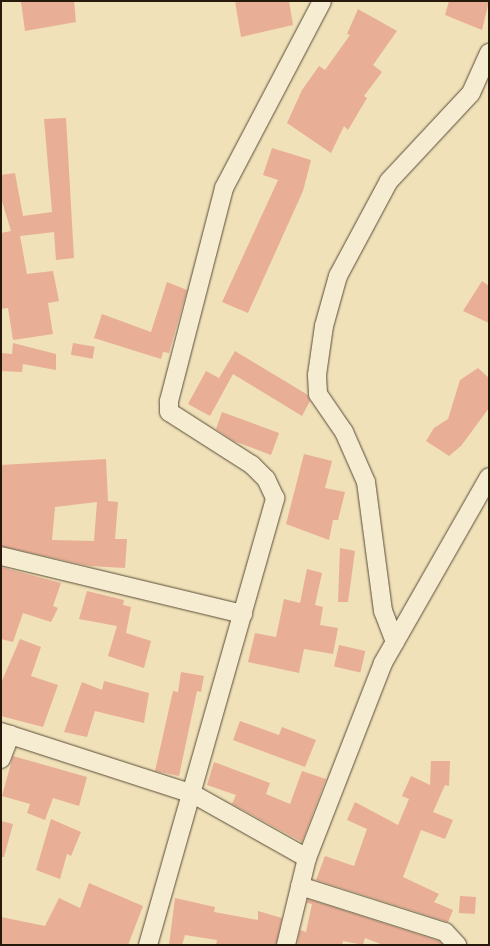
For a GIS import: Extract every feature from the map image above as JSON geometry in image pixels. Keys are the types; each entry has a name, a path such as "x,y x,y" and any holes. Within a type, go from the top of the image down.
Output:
{"street":[{"path":"148,945 193,794 275,498 266,479 252,465 169,412 169,401 224,188 322,1"},
{"path":"395,642 383,611 366,482 344,432 318,394 316,375 324,326 338,276 389,181 471,93 489,53"},
{"path":"286,945 307,858 383,663 489,477"},
{"path":"1,556 243,614"},
{"path":"1,759 6,733 193,794 307,858"},
{"path":"300,886 445,932 457,945"}],"building":[{"path":"74,1 76,22 25,31 21,2"},
{"path":"235,1 289,1 293,25 241,37"},
{"path":"449,1 489,1 482,30 445,15"},
{"path":"358,9 397,31 373,65 382,72 364,96 367,98 348,130 344,126 331,153 287,123 302,90 319,66 325,70 350,35 347,34"},
{"path":"66,118 74,258 56,260 54,232 20,236 27,274 53,271 59,301 48,303 53,334 13,340 8,308 1,309 1,233 11,231 1,198 1,175 15,173 23,216 52,212 44,119"},
{"path":"272,148 311,160 303,191 248,313 222,302 278,180 263,175"},
{"path":"482,281 489,286 489,323 463,311"},
{"path":"167,282 187,290 169,353 163,352 161,359 94,338 102,314 151,332"},
{"path":"13,343 56,354 56,370 23,364 22,372 1,371 1,353 12,354"},
{"path":"73,343 95,347 93,359 71,355"},
{"path":"235,351 308,395 310,401 302,416 233,374 210,416 188,404 206,371 219,378"},
{"path":"478,368 489,378 489,408 461,446 449,456 426,441 434,428 448,419 460,380"},
{"path":"222,412 279,433 271,455 234,441 216,429"},
{"path":"304,454 332,461 325,488 345,492 338,520 333,520 329,540 286,524"},
{"path":"106,459 108,501 118,502 115,539 127,539 125,568 89,566 1,546 1,465","holes":["97,502 94,541 52,540 55,507"]},
{"path":"340,548 355,551 348,602 338,602"},
{"path":"1,567 61,583 53,606 58,608 51,622 23,613 13,642 1,639"},
{"path":"307,569 322,573 315,605 323,607 320,625 338,628 333,654 304,649 299,673 248,662 255,633 276,637 284,599 300,603"},
{"path":"87,591 124,600 123,605 131,607 126,633 151,641 144,668 108,656 117,626 79,619"},
{"path":"20,639 41,647 31,676 58,685 43,727 1,716 1,683"},
{"path":"339,645 365,651 360,673 334,666"},
{"path":"181,672 204,676 201,692 197,691 179,776 155,771 173,691 178,692"},
{"path":"104,681 149,693 144,723 95,711 87,737 64,732 82,682 102,690"},
{"path":"240,721 279,735 282,727 316,740 305,767 233,740"},
{"path":"13,756 87,777 79,806 53,798 45,820 27,813 30,804 2,796"},
{"path":"431,761 450,761 449,786 445,785 433,812 453,820 445,839 421,830 403,877 439,894 434,902 453,910 448,922 316,880 325,856 354,866 367,829 347,820 355,802 398,825 409,799 402,796 411,776 430,785"},
{"path":"214,762 270,783 266,794 290,804 302,771 326,779 302,842 232,804 236,795 207,785"},
{"path":"51,819 81,832 71,856 67,854 60,879 36,870"},
{"path":"1,821 13,824 4,857 1,857"},
{"path":"89,883 143,906 128,945 1,945 1,917 45,926 59,898 80,908"},
{"path":"460,896 476,897 475,914 459,913"},
{"path":"175,898 215,907 214,912 258,920 258,911 282,918 276,945 216,945 217,940 185,935 182,945 169,945"},
{"path":"308,899 439,941 443,945 383,945 365,938 363,945 343,941 342,945 297,945 300,930 306,932 312,904 307,903"}]}
